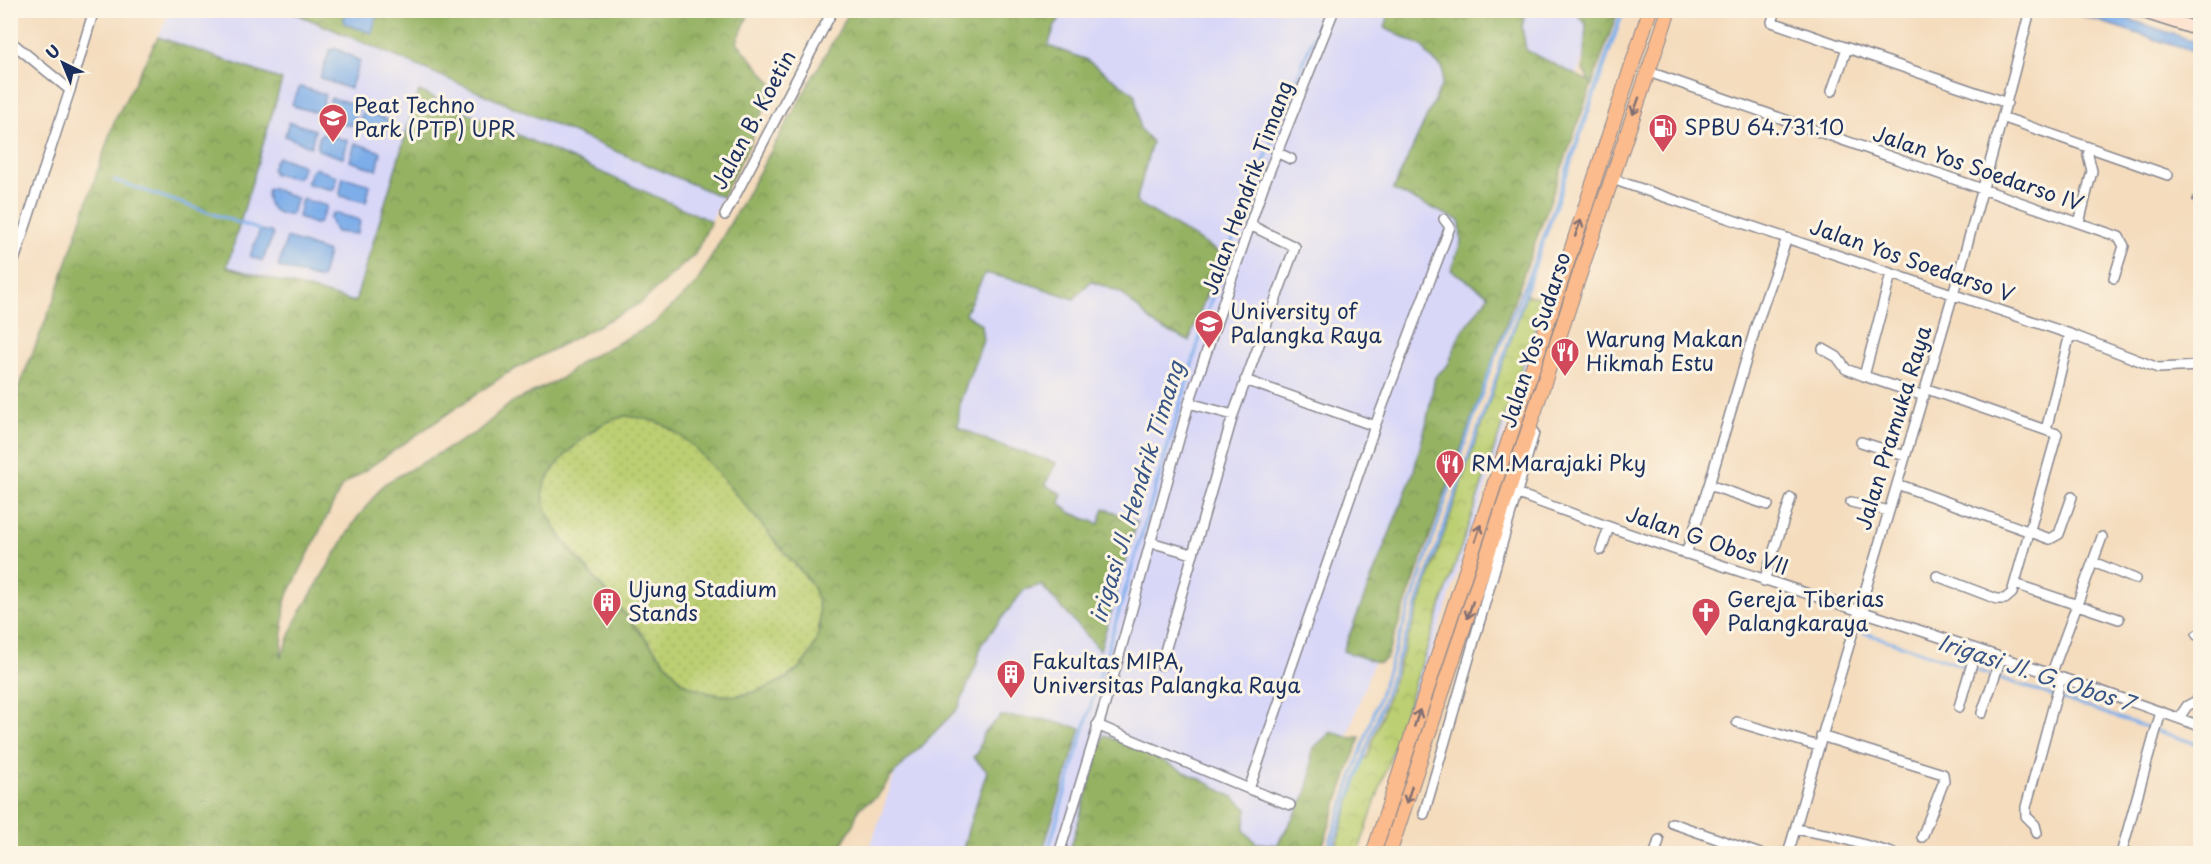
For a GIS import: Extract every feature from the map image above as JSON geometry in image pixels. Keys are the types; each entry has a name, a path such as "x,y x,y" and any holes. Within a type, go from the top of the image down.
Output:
{"main road":[{"path":"1650,12 1667,15"},
{"name":"Jalan Yos Sudarso","path":"1373,854 1650,12"},
{"name":"Jalan Yos Sudarso","path":"1389,854 1667,15"},
{"path":"1556,292 1572,298"},
{"path":"1427,687 1443,692"}],"street":[{"path":"11,268 94,10"},
{"name":"Jalan B. Koetin","path":"725,215 833,10"},
{"name":"Jalan Hendrik Timang","path":"1059,854 1114,674 1189,403 1276,152 1334,10"},
{"path":"1776,10 1772,22 2007,103"},
{"name":"Jalan Pramuka Raya","path":"1788,854 1858,611 1925,392 2007,103 2030,10"},
{"path":"2138,10 2200,30"},
{"path":"10,41 70,90"},
{"path":"1832,92 1847,48"},
{"name":"Jalan Yos Soedarso IV","path":"1648,72 2079,223 2121,240 2124,246 2114,278"},
{"path":"2002,117 2168,175"},
{"path":"2079,223 2091,171 2088,155 2090,148"},
{"path":"1276,152 1291,159"},
{"name":"Jalan Yos Soedarso V","path":"1612,179 2070,334 2158,368 2200,366"},
{"path":"1249,789 1375,426 1450,227 1444,219"},
{"path":"1161,665 1233,415 1295,247 1250,225"},
{"path":"1686,554 1756,326 1787,237"},
{"path":"1424,814 1583,264"},
{"path":"1864,376 1891,274"},
{"path":"2046,430 2070,334"},
{"path":"1823,349 1836,357 1846,369 1864,376 1925,392 2057,434 2031,533 2009,596 2001,599 1937,576"},
{"path":"1245,380 1375,426"},
{"path":"1189,403 1233,415"},
{"path":"1861,442 1905,456"},
{"path":"1897,484 2050,539 2056,537 2061,530 2072,497"},
{"path":"1709,485 1768,505"},
{"name":"Jalan G Obos VII","path":"1510,490 1764,581 2056,676 2200,726"},
{"path":"1764,581 1791,498"},
{"path":"1851,502 1888,511"},
{"path":"1601,550 1609,527"},
{"path":"2037,833 2036,827 2026,816 2026,807 2056,676 2102,537"},
{"path":"1150,542 1192,554"},
{"path":"2093,562 2136,579"},
{"path":"2015,584 2119,619"},
{"path":"1959,707 1976,650"},
{"path":"1982,713 2001,658"},
{"path":"2180,718 2187,706 2200,699"},
{"path":"2121,854 2161,712"},
{"path":"1737,722 1820,741 1943,774 1944,781 1922,837"},
{"path":"1097,725 1290,806"},
{"path":"1672,823 1760,854"},
{"path":"1795,829 1896,854"},
{"path":"1655,854 1659,840"}],"shaded area":[{"name":"Peat Techno Park (PTP) UPR","path":"170,11 290,11 722,197 711,221 419,92 355,302 226,267 282,80 158,37"},
{"name":"University of Palangka Raya","path":"1023,11 1599,11 1307,853 868,854 972,542 903,462"},
{"path":"1526,298 1547,304 1396,759 1370,751"}],"green space":[{"path":"1390,10 1526,11 1522,27 1526,50 1590,82 1583,70 1586,24 1574,11 1618,11 1386,659 1379,663 1343,651 1413,474 1426,425 1435,377 1448,365 1459,336 1489,295 1451,270 1461,242 1460,221 1393,190 1442,84 1443,68 1428,56 1424,47 1385,28"},
{"path":"290,11 750,11 737,42 774,86 750,143 722,197"},
{"path":"850,11 1064,11 1055,26 1048,46 1085,59 1135,94 1140,129 1152,142 1136,202 1222,254 1189,341 1158,327 1121,293 1091,281 1074,299 1030,284 985,273 965,314 981,324 983,341 960,402 958,427 991,442 1056,463 1045,485 1062,494 1060,503 1069,512 1099,524 1104,508 1137,522 1100,650 1041,585 1024,590 981,645 977,663 958,708 891,777 877,797 859,808 852,827 836,853 11,853 11,406 56,295 114,122 158,37 282,80 227,267 355,302 419,91 711,221 695,254 641,303 506,374 342,486 285,601 281,658 298,616 355,521 384,484 477,432 511,403 562,378 581,362 652,325 696,284","holes":["625,416 662,424 693,446 812,585 820,618 815,643 810,655 802,665 779,682 754,692 731,696 708,693 683,683 562,540 545,506 543,493 550,475 577,444 603,424"]},
{"path":"1526,295 1545,298 1358,853 1334,853 1363,758 1367,758"},
{"path":"625,416 662,424 693,446 812,585 820,618 815,643 810,655 802,665 779,682 754,692 731,696 708,693 683,683 563,540 553,523 545,506 543,493 550,475 586,436 606,423"},
{"path":"1001,716 1041,719 1081,728 1042,853 962,853 987,771 973,757 978,753 983,734"},
{"path":"1331,732 1351,738 1360,737 1320,853 1069,853 1104,735 1202,780 1233,797 1247,809 1244,830 1256,843 1277,845 1305,797 1311,776 1312,749"}],"water":[{"path":"346,11 378,11 372,33 345,24"},
{"path":"2068,11 2104,11 2200,43 2200,54"},
{"path":"335,48 360,61 350,89 320,78 330,50"},
{"path":"300,87 325,94 321,113 292,104"},
{"path":"332,98 358,105 353,125 345,125 327,117"},
{"path":"364,110 390,121 385,135 370,133 357,125"},
{"path":"289,122 315,130 311,147 285,136"},
{"path":"323,133 348,141 343,158 318,150 320,135"},
{"path":"355,143 381,152 377,170 350,161"},
{"path":"279,157 302,165 300,176 296,178 274,174 272,169"},
{"path":"315,168 336,176 334,190 307,184"},
{"path":"343,177 370,185 366,202 341,196"},
{"path":"271,188 297,198 291,214 280,213 272,208 267,195 268,189"},
{"path":"302,199 327,206 319,223 314,224 298,217"},
{"path":"333,213 357,219 360,222 357,234 336,232 330,218"},
{"path":"260,230 271,232 273,236 262,261 250,256"},
{"path":"287,238 328,252 320,279 278,267"}],"waterway":[{"name":"irigasi Jl. Hendrik Timang","path":"1047,854 1217,280 1324,10"},
{"path":"1326,854 1489,373 1540,247 1622,10"},
{"path":"1330,854 1624,10"},
{"path":"114,180 260,230"},
{"name":"Irigasi Jl. G. Obos 7","path":"1862,632 2200,745"}],"place":[{"name":"Peat Techno Park (PTP) UPR","path":"333,144"},
{"name":"SPBU 64.731.10","path":"1663,154"},
{"name":"University of Palangka Raya","path":"1209,350"},
{"name":"Warung Makan Hikmah Estu","path":"1565,378"},
{"name":"RM.Marajaki Pky","path":"1450,490"},
{"name":"Ujung Stadium Stands","path":"607,628"},
{"name":"Gereja Tiberias Palangkaraya","path":"1706,638"},
{"name":"Fakultas MIPA, Universitas Palangka Raya","path":"1011,700"}]}
